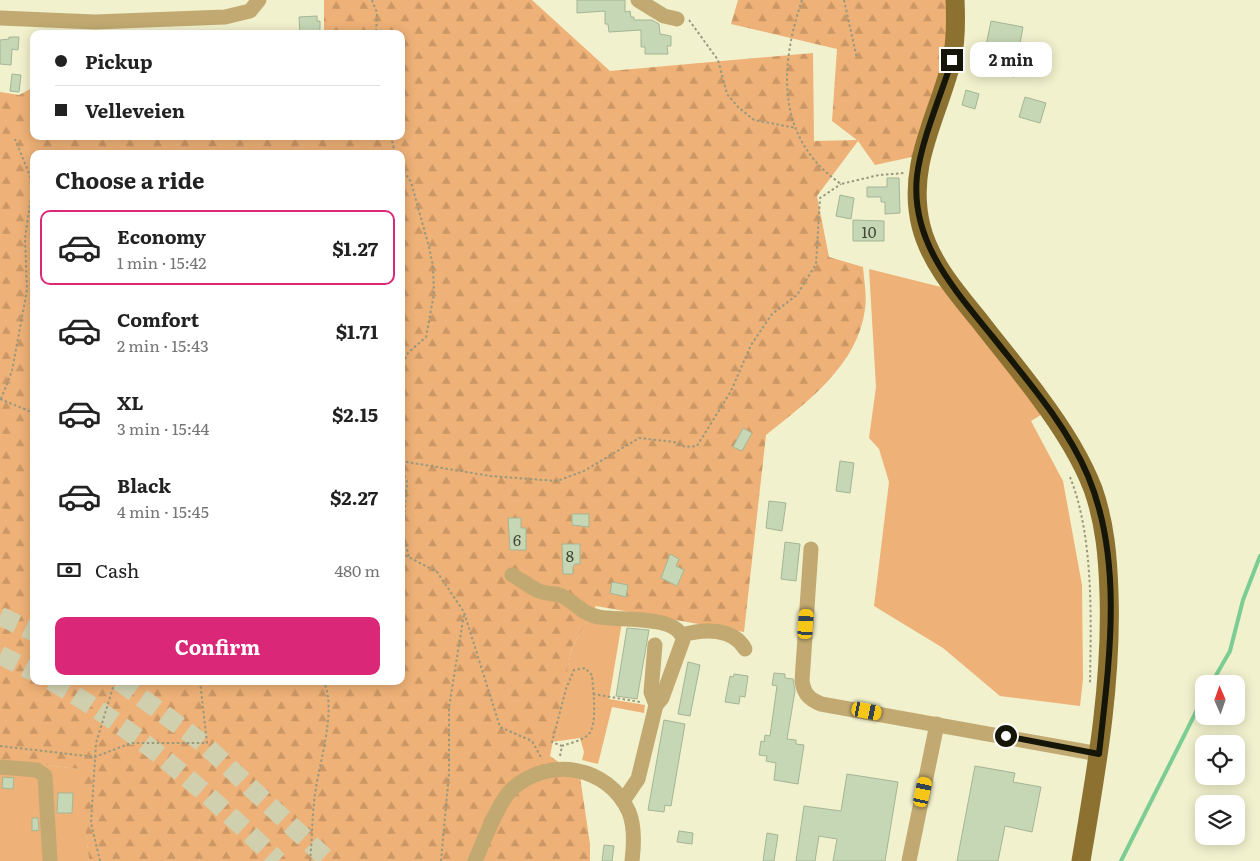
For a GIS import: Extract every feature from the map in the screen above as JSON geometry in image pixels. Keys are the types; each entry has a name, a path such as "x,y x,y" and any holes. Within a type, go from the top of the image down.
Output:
{"main road":[{"path":"955,0 955,32 952,60 921,155 917,175 919,215 927,244 935,261 1059,425 1080,460 1094,491 1105,539 1110,619 1106,692 1099,754 1081,861"}],"street":[{"path":"0,18 95,22 225,17 250,11 259,0"},
{"path":"638,0 664,16 677,19"},
{"path":"811,549 802,681 804,692 811,700 821,704 1099,754"},
{"path":"512,575 540,592 562,596 580,610 598,617 655,622 676,628 682,635 683,640 662,698 656,704 638,779 623,801"},
{"path":"682,635 692,632 724,633 738,639 745,649"},
{"path":"655,645 651,692 656,704"},
{"path":"909,861 937,724"},
{"path":"475,861 510,791 524,780 553,766 568,768 595,776 616,791 630,814 634,838 632,861"},
{"path":"0,767 37,770 45,776 50,861"}],"path":[{"path":"372,0 377,13 376,30"},
{"path":"802,0 786,61 789,100 802,143 819,166 841,184"},
{"path":"844,0 852,27 857,59"},
{"path":"677,19 691,21 718,60 727,94 738,107 754,120 796,128"},
{"path":"15,139 30,176"},
{"path":"405,173 411,182 429,247 433,266 434,294 426,336 408,353 405,359"},
{"path":"405,462 490,476 557,481 584,471 639,438 674,442 685,447 697,446 730,391 751,345 772,314 797,295 816,264 820,198 841,184 891,174 917,175"},
{"path":"30,204 25,238 27,290 12,371 1,399 30,411"},
{"path":"1068,472 1080,512 1090,592 1090,686"},
{"path":"405,479 405,499"},
{"path":"405,542 409,557"},
{"path":"405,554 437,572 464,612 500,727 532,740 553,766 562,746 590,733 594,718 592,675 589,671 585,668 574,670 566,688 552,742 562,746"},
{"path":"441,861 449,773 449,707 464,612"},
{"path":"100,861 91,822 95,756 100,726 114,685"},
{"path":"0,746 95,756 131,743 207,743 200,685"},
{"path":"310,861 314,802 328,718 325,685"},
{"path":"593,694 656,704"}],"green space":[{"path":"324,0 532,0 610,71 813,53 814,141 857,140 832,121 837,49 731,24 738,0 955,0 956,22 921,155 875,165 858,141 817,196 829,257 863,267 866,293 865,309 860,329 852,348 841,365 828,381 798,409 766,435 744,632 596,606 572,647 550,756 580,777 590,844 590,861 89,861 79,769 0,760 0,92 19,95 30,89 30,140 405,140 405,30 324,30"},
{"path":"869,269 941,287 1017,367 1049,410 1031,421 1063,481 1082,585 1083,679 1080,706 1000,696 943,648 874,606 889,482 879,449 869,438 876,387"},
{"path":"587,621 622,622 609,699 645,705 644,713 612,707 598,764 582,760 584,752 580,738 552,742 572,647"},
{"path":"0,760 80,769 89,861 0,861"}],"building":[{"path":"577,0 625,0 625,12 630,11 631,17 634,17 634,20 652,20 659,24 660,34 671,36 671,46 667,46 668,54 645,54 645,47 641,47 641,30 609,32 608,24 605,24 605,11 577,13"},
{"path":"317,16 317,21 320,21 320,30 300,30 299,17"},
{"path":"991,21 1023,27 1014,77 981,70"},
{"path":"9,37 19,37 18,50 12,49 11,65 0,64 0,40 9,39"},
{"path":"12,74 21,75 19,92 10,91"},
{"path":"966,90 979,94 975,109 962,105"},
{"path":"1025,97 1046,103 1040,123 1019,117"},
{"path":"887,178 899,178 900,213 885,214 885,202 881,202 881,197 867,197 867,187 887,187"},
{"path":"840,195 854,198 851,219 836,216"},
{"path":"853,220 884,221 884,241 853,241"},
{"path":"743,428 752,433 742,451 733,447"},
{"path":"840,461 854,463 850,493 836,491"},
{"path":"769,501 786,503 782,531 766,528"},
{"path":"572,514 589,514 589,527 572,525"},
{"path":"508,518 521,518 521,528 526,528 526,550 510,550"},
{"path":"785,542 800,544 796,581 781,579"},
{"path":"562,544 580,544 580,564 575,564 573,574 563,574"},
{"path":"670,554 679,559 676,566 684,570 677,586 661,578"},
{"path":"612,582 628,585 626,597 610,593"},
{"path":"627,628 649,630 637,699 616,696"},
{"path":"688,662 700,665 690,716 678,714"},
{"path":"774,673 785,674 785,678 793,679 795,691 787,739 796,740 796,744 804,745 798,784 774,780 776,763 766,761 767,756 759,755 761,741 764,742 765,735 770,736 777,686 772,685"},
{"path":"734,674 748,676 745,697 740,696 739,704 725,702 730,676 733,677"},
{"path":"664,720 685,724 671,806 665,805 664,812 648,810"},
{"path":"975,766 1015,773 1013,782 1041,787 1032,832 1005,826 998,861 957,861"},
{"path":"847,774 898,782 885,861 833,861 837,839 819,836 815,861 796,861 804,806 841,811"},
{"path":"3,777 14,778 13,789 2,788"},
{"path":"58,793 73,793 72,813 57,813"},
{"path":"32,818 38,818 39,830 32,831"},
{"path":"679,831 693,833 692,844 677,842"},
{"path":"767,833 778,835 774,861 763,861"},
{"path":"604,845 614,846 612,861 602,861"}],"waterway":[{"path":"1216,675 1230,651 1243,600 1260,556"},
{"path":"1121,861 1195,714"}],"tunnel":[{"path":"0,616 30,630"},
{"path":"0,655 30,670"},
{"path":"58,685 142,741 198,787 278,861"},
{"path":"124,685 204,744 329,861"}],"route":[{"path":"952,60 921,155 917,175 916,203 922,228 935,261 961,298 1039,397 1080,460 1094,491 1100,511 1108,564 1110,619 1106,692 1099,754 1006,736"}]}
